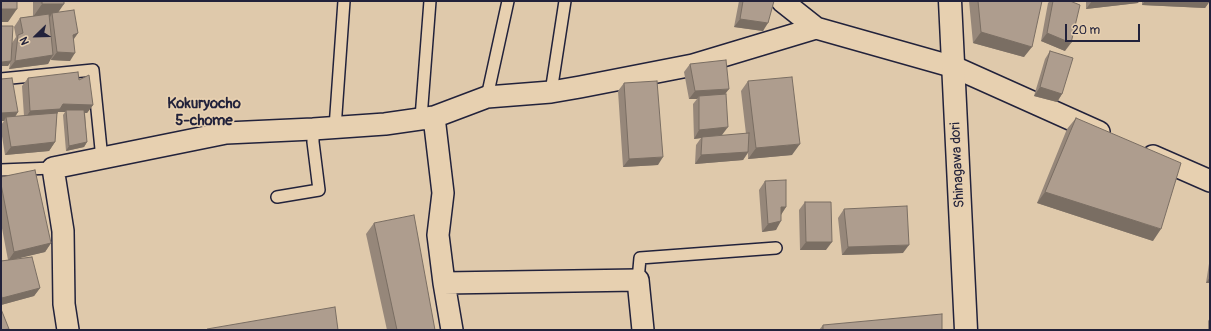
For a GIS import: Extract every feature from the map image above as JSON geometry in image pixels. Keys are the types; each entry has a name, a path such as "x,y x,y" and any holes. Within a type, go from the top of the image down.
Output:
{"street":[{"path":"782,1 816,28 954,67 1210,181"},
{"name":"Shinagawa dori","path":"950,1 966,330"},
{"path":"68,330 64,304 63,231 53,168 226,133 335,128 385,124 428,117 488,97 551,92 693,65 816,28"},
{"path":"428,117 443,193 438,235 452,330"},
{"path":"444,283 638,280 643,330"}],"lane":[{"path":"335,128 344,1"},
{"path":"428,117 430,1"},
{"path":"488,97 508,1"},
{"path":"551,92 565,1"},
{"path":"1,79 93,70 102,159"},
{"path":"277,197 319,190 313,142 314,129"},
{"path":"1,170 53,168"},
{"path":"638,280 640,258 776,248"}],"building":[{"path":"1,1 17,1 17,9 1,9"},
{"path":"42,1 64,1 64,4 42,4"},
{"path":"743,1 774,1 768,23 740,19"},
{"path":"978,1 1042,1 1032,47 981,32"},
{"path":"1053,1 1070,1 1080,5 1071,43 1047,33"},
{"path":"74,10 78,33 73,35 75,53 57,52 52,13"},
{"path":"49,14 53,55 15,61 18,35 23,33 20,18"},
{"path":"1,26 13,26 11,61 1,62"},
{"path":"1050,51 1073,58 1062,94 1040,87"},
{"path":"726,60 729,89 695,91 690,64"},
{"path":"78,72 79,80 89,75 93,105 63,104 60,109 30,111 28,78"},
{"path":"792,77 800,144 756,148 748,81"},
{"path":"12,78 18,112 1,113 1,79"},
{"path":"657,81 663,157 629,159 624,83"},
{"path":"726,94 728,127 699,130 699,96"},
{"path":"66,110 84,110 87,142 69,146"},
{"path":"57,113 55,142 11,147 6,117"},
{"path":"1076,118 1181,163 1161,229 1045,192"},
{"path":"749,133 748,152 701,155 702,137"},
{"path":"35,170 51,243 14,252 1,177"},
{"path":"786,180 786,207 781,207 781,221 768,224 765,181"},
{"path":"805,202 831,202 832,242 806,242"},
{"path":"907,206 909,245 848,247 844,209"},
{"path":"414,215 435,330 397,330 374,223"},
{"path":"32,257 40,288 2,298 1,261"},
{"path":"335,307 338,330 207,329"},
{"path":"1,309 9,329 1,330"},
{"path":"942,314 942,330 823,330 823,325"}],"district":[{"name":"Kokuryocho 5-chome","path":"204,112"}]}
